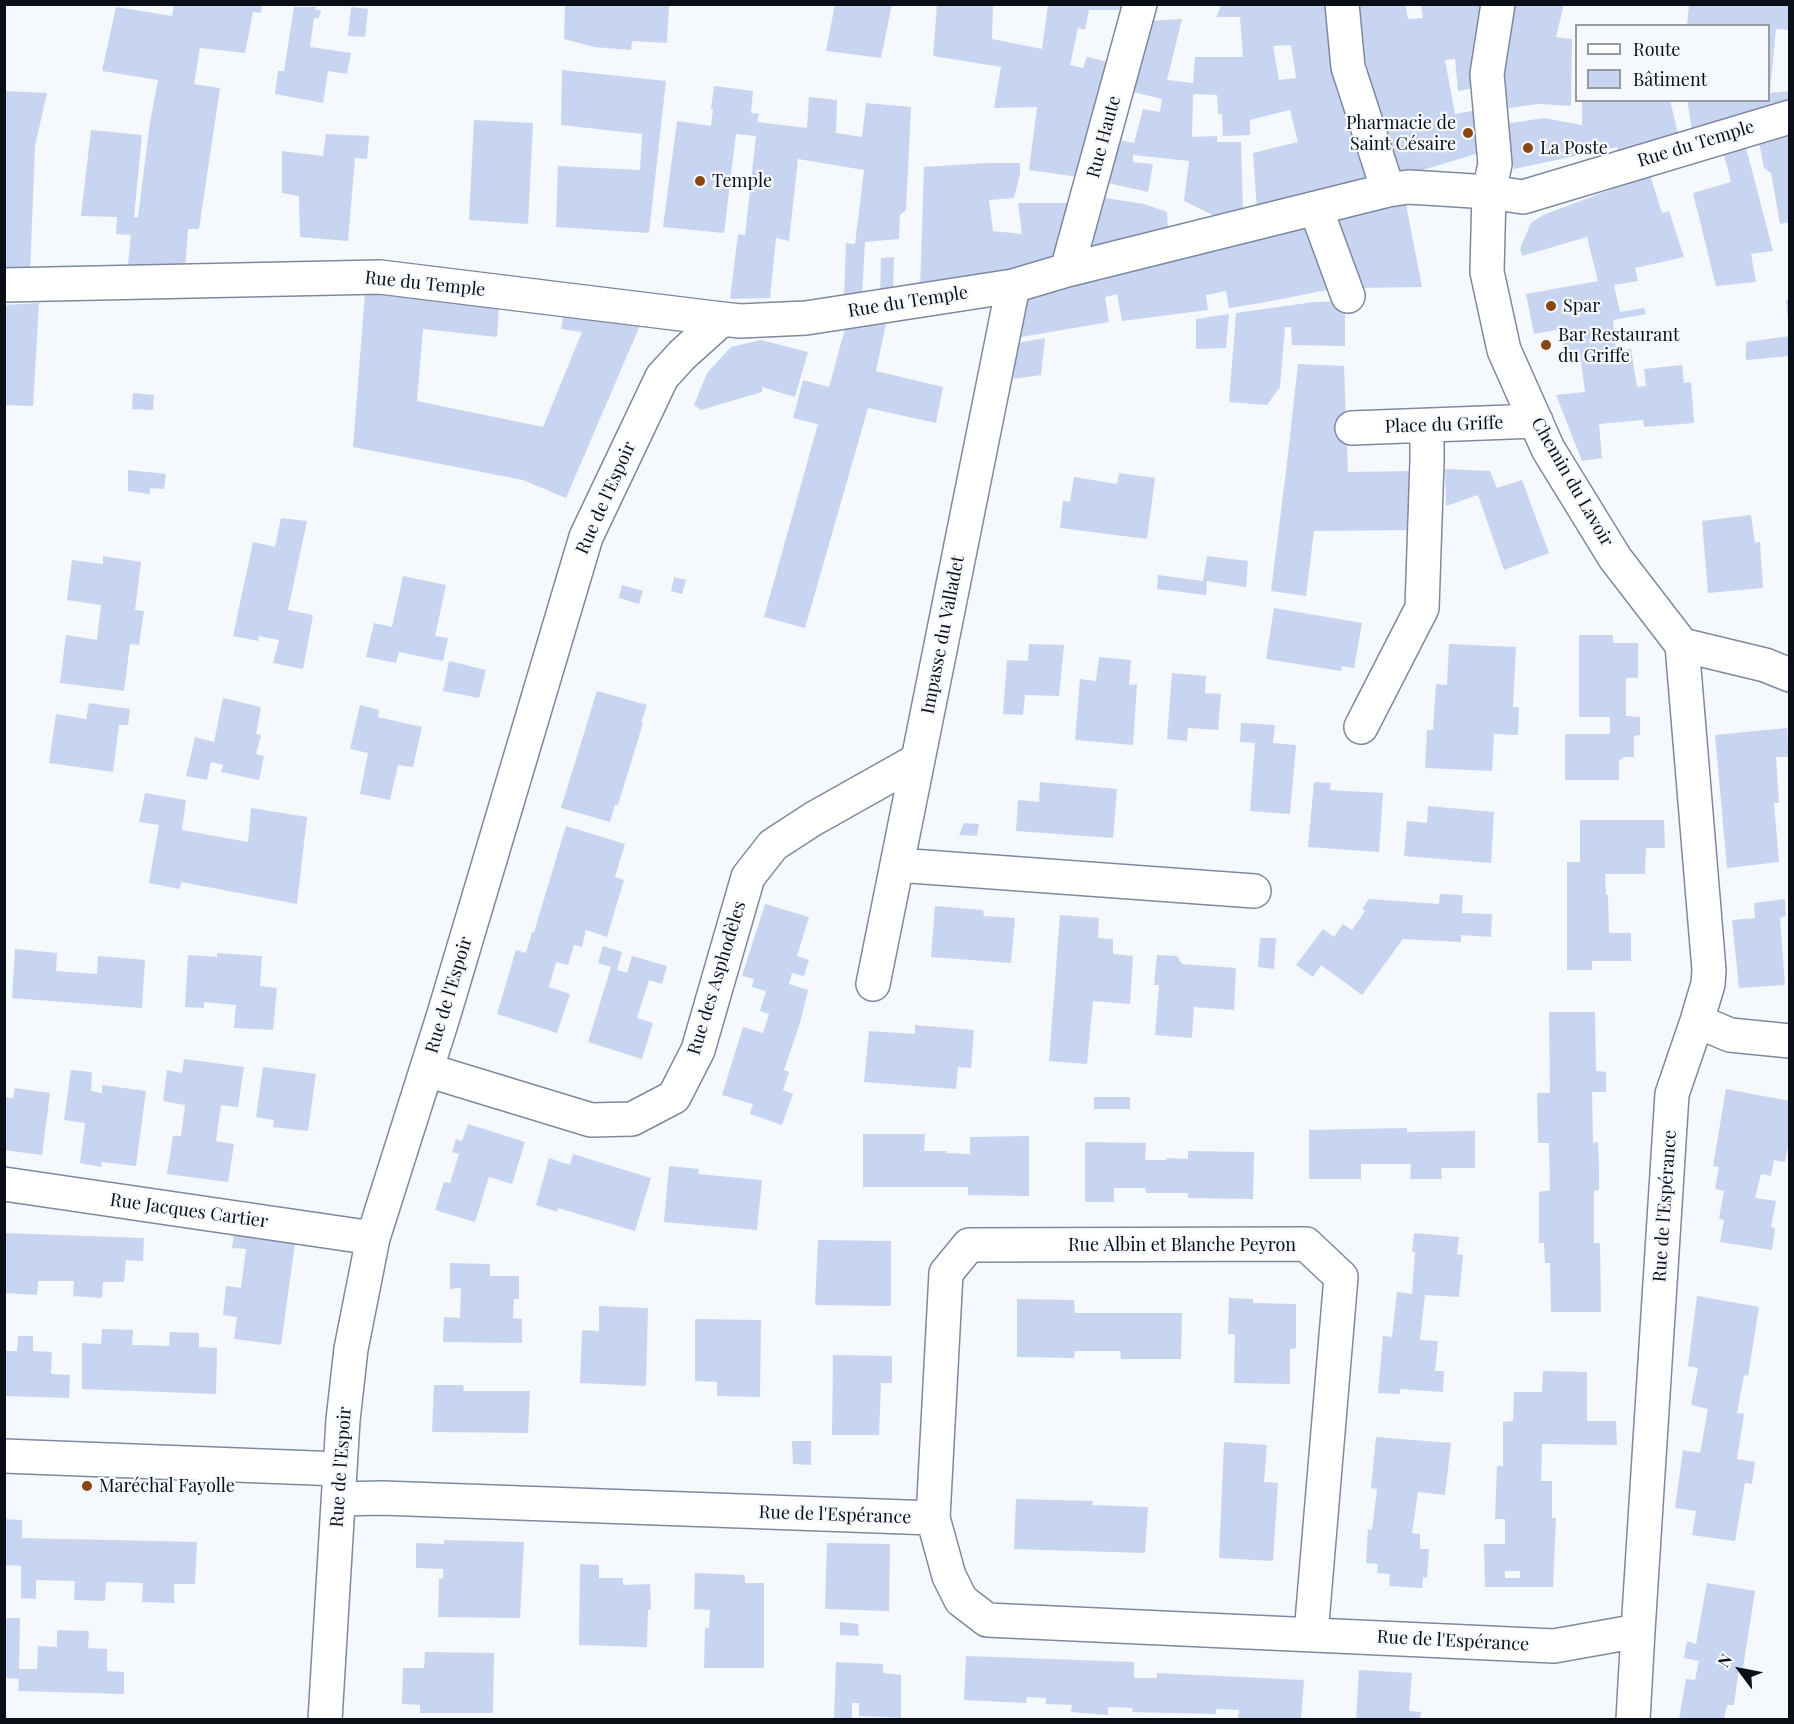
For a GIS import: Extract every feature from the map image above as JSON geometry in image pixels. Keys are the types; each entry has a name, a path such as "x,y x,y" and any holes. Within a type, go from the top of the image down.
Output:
{"street":[{"name":"Rue Haute","path":"1067,270 1140,4"},
{"path":"1342,4 1348,67 1388,190"},
{"name":"Chemin du Lavoir","path":"1498,4 1487,74 1495,164 1489,192 1487,272 1504,350 1548,448 1615,558 1682,645"},
{"name":"Rue du Temple","path":"4,285 380,277 740,321 806,318 1013,285 1388,190 1408,187 1523,196 1790,117"},
{"path":"1316,208 1348,296"},
{"name":"Impasse du Valladet","path":"873,984 1013,285"},
{"name":"Rue de l'Espoir","path":"325,1719 343,1420 351,1349 373,1238 427,1070 586,537 662,377 682,354 722,319"},
{"name":"Place du Griffe","path":"1352,428 1536,421"},
{"path":"1361,727 1422,608 1427,426"},
{"path":"1682,645 1765,666 1790,675"},
{"name":"Rue de l'Espérance","path":"4,1456 340,1484 394,1499 933,1518 949,1576 961,1600 987,1620 1554,1646 1638,1631 1672,1094 1697,1021 1708,984 1709,970 1682,645"},
{"name":"Rue des Asphodèles","path":"427,1070 591,1120 632,1119 674,1097 698,1050 748,877 773,845 813,819 918,760"},
{"path":"897,865 1254,891"},
{"path":"1697,1021 1730,1035 1790,1041"},
{"name":"Rue Jacques Cartier","path":"4,1184 373,1238"},
{"name":"Rue Albin et Blanche Peyron","path":"933,1518 946,1273 969,1245 1306,1244 1341,1276 1311,1634"},
{"path":"1634,1719 1638,1631"}],"building":[{"path":"174,4 218,6 219,4 262,4 261,13 253,12 245,53 200,48 194,84 220,88 199,229 188,229 185,272 127,274 131,235 116,234 117,217 81,216 91,130 142,135 134,217 138,217 150,122 158,80 102,71 116,7 172,16"},
{"path":"565,4 669,4 667,43 632,41 631,50 594,47 564,39"},
{"path":"835,4 892,4 881,58 826,51"},
{"path":"937,4 993,4 992,39 1042,49 1048,4 1132,4 1131,10 1089,10 1085,30 1078,28 1070,65 1083,68 1087,57 1116,64 1086,178 1029,170 1037,107 994,108 1001,67 933,56"},
{"path":"1222,4 1335,4 1380,182 1257,210 1253,153 1298,142 1290,110 1250,120 1250,135 1223,136 1222,114 1218,114 1217,95 1193,94 1192,137 1217,136 1217,142 1241,142 1243,213 1215,216 1184,201 1189,161 1133,155 1133,162 1153,164 1148,192 1099,181 1110,138 1134,143 1143,109 1160,112 1162,99 1129,91 1146,21 1182,19 1167,80 1193,83 1195,57 1243,57 1240,17 1216,17","holes":["1291,45 1296,78 1279,80 1273,46"]},
{"path":"1355,4 1405,4 1408,19 1423,18 1421,4 1490,4 1489,150 1399,177 1369,78","holes":["1455,59 1458,91 1474,88 1477,110 1455,114 1445,60"]},
{"path":"1508,4 1564,4 1556,37 1572,39 1571,106 1539,104 1501,109"},
{"path":"1689,4 1790,4 1790,30 1776,29 1770,92 1770,24 1687,24"},
{"path":"294,7 316,7 315,10 321,10 319,18 314,18 310,47 351,53 347,74 328,71 323,103 275,94 278,71 284,71"},
{"path":"351,7 368,9 365,37 348,36"},
{"path":"562,70 666,81 649,233 556,227 558,166 640,170 642,134 561,125"},
{"path":"714,86 753,91 751,113 759,114 757,122 807,128 809,97 837,100 836,133 862,137 866,103 911,107 906,210 900,215 899,239 865,242 862,296 844,297 846,243 855,244 864,170 798,159 789,241 776,238 770,298 730,299 738,234 745,235 756,136 736,134 724,233 663,227 677,121 711,126"},
{"path":"4,91 47,93 35,146 30,275 4,275"},
{"path":"1790,91 1790,106 1693,135 1687,102 1770,102 1770,93"},
{"path":"1582,102 1670,102 1679,138 1618,154 1617,147 1514,169 1505,124 1544,118 1582,125"},
{"path":"474,120 533,123 528,224 469,220"},
{"path":"1790,130 1790,222 1780,224 1771,173 1764,168 1758,136"},
{"path":"326,134 369,136 367,159 355,158 348,241 300,237 299,196 282,193 282,151 323,156"},
{"path":"1744,140 1773,251 1751,254 1756,282 1716,286 1693,193 1731,182 1722,147"},
{"path":"1020,163 1020,174 1014,198 989,200 993,231 1022,234 1018,203 1078,203 1064,263 920,290 924,167"},
{"path":"1650,175 1662,213 1669,211 1684,257 1635,268 1638,281 1614,285 1620,312 1644,308 1646,314 1613,320 1616,350 1631,349 1637,387 1646,386 1644,369 1682,365 1684,383 1691,382 1694,423 1644,427 1643,420 1599,424 1602,458 1582,461 1556,395 1585,392 1580,353 1564,356 1561,329 1534,334 1526,294 1598,281 1587,237 1522,256 1520,248 1531,223 1543,215"},
{"path":"1099,197 1144,204 1167,212 1168,232 1092,255"},
{"path":"1405,199 1422,287 1352,288 1329,219"},
{"path":"1291,227 1321,231 1342,287 1229,308 1226,291 1206,295 1208,310 1122,321 1117,294 1105,297 1109,322 1010,339 1022,296"},
{"path":"894,257 893,294 880,295 881,258"},
{"path":"365,293 499,306 497,337 423,329 417,401 543,427 582,332 561,329 564,311 644,316 566,498 523,480 353,447"},
{"path":"1790,299 1790,321 1788,321 1786,300"},
{"path":"1345,301 1345,346 1292,345 1291,327 1285,327 1280,387 1267,405 1229,402 1236,313 1314,302"},
{"path":"39,303 33,406 4,405 4,305"},
{"path":"1229,314 1226,348 1196,349 1196,319"},
{"path":"887,319 876,371 943,387 936,423 868,408 805,628 764,617 818,424 793,418 803,380 829,387 846,325"},
{"path":"1790,336 1790,356 1746,360 1746,342"},
{"path":"1045,338 1041,375 1013,379 1017,343"},
{"path":"761,340 808,352 795,397 762,387 762,392 701,410 694,405 707,373 731,347"},
{"path":"1298,364 1344,366 1348,472 1414,471 1414,530 1314,531 1306,596 1271,591"},
{"path":"133,393 154,395 153,410 132,409"},
{"path":"1445,469 1490,471 1497,488 1522,480 1549,553 1504,570 1478,495 1446,506"},
{"path":"128,470 166,474 164,489 150,488 150,494 128,491"},
{"path":"1119,473 1155,478 1147,539 1060,528 1063,501 1070,502 1074,477 1117,484"},
{"path":"1751,515 1755,543 1760,542 1763,588 1708,593 1702,521"},
{"path":"281,518 307,521 288,610 313,615 303,669 273,663 279,640 259,636 258,641 233,636 253,542 275,547"},
{"path":"103,556 141,562 135,610 144,611 139,645 130,644 124,691 60,683 66,635 97,640 101,605 67,600 72,560 103,564"},
{"path":"1207,556 1248,561 1246,587 1207,581 1206,595 1157,589 1158,575 1203,581"},
{"path":"403,576 446,585 435,636 448,638 443,661 399,652 396,663 366,657 374,623 392,627"},
{"path":"674,577 686,580 682,594 671,591"},
{"path":"622,585 643,591 639,604 619,598"},
{"path":"1274,608 1362,623 1354,668 1342,666 1341,671 1266,659"},
{"path":"1579,635 1613,635 1613,643 1638,643 1638,678 1626,678 1626,716 1640,717 1640,735 1634,736 1634,757 1624,757 1619,761 1619,780 1565,780 1565,734 1610,734 1610,717 1579,717"},
{"path":"1029,644 1064,645 1059,696 1025,695 1023,715 1003,714 1007,660 1028,661"},
{"path":"1449,644 1516,647 1513,707 1519,707 1518,735 1494,734 1492,771 1425,768 1427,730 1433,730 1436,684 1447,685"},
{"path":"1099,657 1131,660 1129,685 1137,684 1133,745 1075,740 1080,679 1096,681"},
{"path":"449,661 486,670 479,698 443,691"},
{"path":"1172,673 1206,676 1205,693 1221,694 1218,730 1188,728 1187,741 1167,739"},
{"path":"597,691 647,705 618,805 615,805 610,822 561,808"},
{"path":"223,698 261,707 256,734 261,735 256,754 264,756 259,780 221,772 223,765 211,762 207,780 186,776 195,737 214,742"},
{"path":"89,703 130,709 128,725 119,725 113,772 49,763 56,714 86,719"},
{"path":"360,705 379,710 378,717 422,727 413,767 398,765 390,800 360,794 368,753 350,749"},
{"path":"1241,723 1275,725 1273,743 1296,745 1290,814 1250,811 1255,743 1240,742"},
{"path":"1787,728 1789,757 1776,757 1779,803 1774,803 1779,862 1727,868 1715,735"},
{"path":"1040,782 1117,789 1113,838 1016,831 1018,800 1039,802"},
{"path":"1314,782 1331,783 1330,790 1383,793 1379,852 1308,847"},
{"path":"145,793 186,800 182,830 248,842 251,808 307,817 297,904 181,882 180,889 149,883 159,825 139,822"},
{"path":"1428,806 1494,812 1491,863 1404,856 1407,821 1427,823"},
{"path":"1580,820 1664,820 1665,848 1646,848 1645,874 1605,874 1609,933 1631,933 1631,961 1592,961 1592,970 1567,970 1567,862 1580,862"},
{"path":"964,823 979,824 977,836 959,835"},
{"path":"566,826 625,844 615,877 624,880 607,937 586,930 582,947 574,945 568,965 556,962 549,987 570,994 557,1033 497,1014 516,950 526,953 532,932 534,932"},
{"path":"1440,894 1463,895 1462,913 1492,914 1491,937 1461,935 1461,942 1403,939 1362,995 1321,965 1313,977 1296,965 1323,929 1334,937 1343,924 1352,930 1365,911 1362,909 1369,899 1439,904"},
{"path":"1785,899 1786,916 1780,918 1785,985 1739,988 1732,920 1755,918 1754,903"},
{"path":"765,904 809,917 797,956 809,960 804,976 792,973 789,984 808,990 800,1023 784,1070 789,1072 783,1090 793,1094 782,1125 750,1114 753,1104 722,1095 743,1027 763,1033 769,1014 760,1011 766,991 752,987 754,979 742,976"},
{"path":"935,906 983,910 984,916 1015,918 1011,963 931,957"},
{"path":"1060,915 1099,918 1098,938 1113,939 1113,954 1133,956 1130,1004 1093,1001 1087,1064 1049,1061"},
{"path":"1260,938 1276,938 1274,969 1258,967"},
{"path":"603,946 622,952 617,970 627,973 632,956 667,966 662,984 649,980 637,1018 653,1023 642,1059 588,1042 611,967 598,963"},
{"path":"15,949 57,953 56,971 97,974 98,956 145,960 142,1008 12,998"},
{"path":"217,953 262,956 260,986 277,988 273,1030 234,1028 236,1005 204,1002 204,1008 185,1007 188,955 217,957"},
{"path":"1157,955 1177,956 1182,964 1236,968 1234,1010 1194,1007 1192,1038 1155,1035 1159,985 1154,985"},
{"path":"1549,1012 1595,1012 1596,1071 1606,1072 1606,1092 1592,1092 1593,1143 1598,1142 1599,1167 1599,1190 1594,1191 1594,1243 1600,1243 1601,1312 1551,1312 1550,1263 1545,1263 1544,1243 1539,1243 1539,1192 1550,1190 1549,1143 1538,1143 1537,1093 1550,1093"},
{"path":"915,1025 974,1030 971,1068 958,1067 956,1089 864,1082 869,1031 915,1034"},
{"path":"184,1059 244,1067 238,1107 221,1105 216,1141 234,1144 228,1182 167,1174 173,1136 181,1136 185,1105 163,1101 167,1070 182,1073"},
{"path":"263,1067 316,1074 308,1131 273,1127 274,1120 256,1117"},
{"path":"71,1070 92,1072 91,1091 102,1093 102,1085 146,1091 136,1166 102,1162 101,1167 80,1163 85,1123 64,1120"},
{"path":"15,1088 50,1093 42,1155 4,1150 4,1097 13,1098"},
{"path":"1726,1089 1790,1101 1790,1135 1785,1162 1774,1160 1771,1176 1761,1174 1755,1198 1776,1201 1771,1227 1775,1228 1772,1250 1720,1242 1724,1220 1719,1218 1724,1191 1715,1189 1719,1167 1713,1166"},
{"path":"1094,1097 1130,1097 1130,1109 1094,1109"},
{"path":"468,1124 525,1142 512,1184 489,1177 475,1222 435,1210 444,1182 450,1183 459,1154 452,1152 456,1139 462,1141"},
{"path":"1407,1128 1407,1132 1475,1131 1475,1168 1441,1168 1442,1179 1410,1179 1411,1164 1361,1164 1361,1179 1309,1179 1309,1130"},
{"path":"863,1134 925,1134 924,1151 970,1154 970,1137 1029,1136 1029,1196 968,1195 968,1187 863,1187"},
{"path":"1085,1142 1146,1143 1145,1160 1188,1159 1188,1151 1254,1152 1253,1199 1188,1198 1188,1193 1146,1193 1145,1188 1114,1188 1114,1202 1085,1202"},
{"path":"573,1154 651,1178 635,1231 558,1208 557,1212 536,1205 549,1158 570,1165"},
{"path":"669,1166 699,1169 698,1174 762,1180 757,1230 664,1222"},
{"path":"4,1233 144,1238 143,1261 126,1260 124,1282 103,1282 102,1298 73,1296 74,1281 38,1281 37,1295 5,1293"},
{"path":"1414,1233 1459,1237 1457,1254 1463,1255 1459,1297 1425,1295 1420,1340 1438,1341 1435,1371 1444,1371 1443,1392 1400,1389 1400,1394 1378,1393 1383,1336 1392,1337 1397,1292 1412,1294"},
{"path":"234,1235 295,1243 281,1345 234,1339 237,1317 223,1315 226,1286 241,1288 246,1249 232,1248"},
{"path":"818,1240 891,1241 891,1306 815,1305"},
{"path":"450,1263 490,1264 490,1276 519,1276 519,1299 514,1299 513,1318 522,1319 522,1343 443,1342 444,1317 460,1318 461,1288 450,1289"},
{"path":"1697,1296 1759,1307 1748,1376 1744,1375 1737,1413 1744,1414 1737,1459 1755,1462 1752,1484 1745,1483 1735,1541 1692,1535 1696,1511 1675,1508 1683,1450 1700,1453 1708,1409 1691,1405 1698,1368 1688,1366"},
{"path":"1229,1298 1253,1299 1253,1303 1296,1304 1296,1348 1290,1349 1290,1384 1234,1383 1235,1334 1228,1334"},
{"path":"1017,1299 1074,1300 1075,1313 1182,1313 1181,1359 1121,1359 1120,1351 1075,1351 1074,1358 1017,1357"},
{"path":"599,1306 648,1308 646,1386 580,1383 582,1330 599,1331"},
{"path":"695,1319 761,1320 760,1397 717,1396 717,1382 695,1381"},
{"path":"102,1329 133,1330 132,1345 169,1346 170,1332 199,1333 199,1347 217,1348 216,1394 82,1389 82,1343 101,1344"},
{"path":"18,1336 33,1336 33,1351 52,1352 51,1374 70,1375 69,1398 4,1396 4,1351 17,1351"},
{"path":"833,1355 892,1356 892,1383 881,1383 879,1435 832,1435"},
{"path":"1543,1371 1587,1372 1587,1421 1616,1421 1617,1445 1542,1444 1541,1481 1552,1481 1552,1518 1556,1518 1553,1587 1485,1587 1484,1544 1505,1544 1505,1519 1495,1519 1497,1466 1503,1466 1503,1422 1513,1421 1514,1392 1542,1392","holes":["1505,1571 1520,1571 1520,1578 1505,1578"]},
{"path":"434,1385 463,1385 464,1391 530,1391 528,1433 432,1432"},
{"path":"1376,1437 1451,1443 1445,1495 1418,1492 1412,1533 1420,1534 1420,1549 1429,1549 1427,1578 1423,1577 1422,1588 1389,1586 1390,1574 1377,1573 1378,1564 1366,1563 1368,1529 1372,1530 1377,1489 1371,1488"},
{"path":"792,1441 811,1441 811,1465 793,1464"},
{"path":"1224,1442 1267,1445 1264,1482 1278,1483 1273,1561 1219,1558"},
{"path":"1016,1499 1093,1501 1092,1505 1148,1507 1145,1553 1014,1549"},
{"path":"4,1519 22,1520 22,1538 197,1542 195,1584 174,1584 174,1603 142,1602 143,1583 106,1582 105,1601 74,1600 75,1581 36,1580 36,1599 21,1598 21,1566 4,1565"},
{"path":"444,1540 524,1542 520,1618 438,1617 439,1578 443,1579 443,1569 416,1568 416,1543 444,1544"},
{"path":"827,1543 890,1544 889,1611 825,1609"},
{"path":"580,1564 599,1565 599,1578 623,1578 623,1585 650,1584 651,1610 648,1610 647,1647 579,1645"},
{"path":"695,1573 745,1575 745,1583 764,1583 764,1668 704,1668 705,1628 709,1628 710,1610 694,1609"},
{"path":"1707,1583 1755,1591 1743,1668 1739,1667 1734,1705 1727,1705 1724,1719 1679,1719 1686,1679 1695,1680 1699,1661 1684,1658 1687,1641 1696,1644"},
{"path":"4,1618 20,1618 19,1669 37,1669 38,1646 57,1647 57,1630 89,1631 88,1648 107,1649 107,1671 124,1672 124,1694 18,1691 19,1679 4,1678"},
{"path":"840,1622 858,1624 859,1636 840,1635"},
{"path":"425,1652 494,1653 493,1713 420,1713 420,1705 402,1704 403,1668 424,1668"},
{"path":"966,1656 1134,1662 1134,1678 1157,1678 1157,1673 1304,1680 1301,1719 1238,1719 1239,1710 1216,1709 1216,1714 1132,1712 1133,1708 1108,1707 1108,1715 1071,1712 1072,1705 1046,1704 1046,1698 1027,1697 1026,1703 964,1700"},
{"path":"836,1662 883,1664 883,1673 901,1675 901,1718 859,1716 859,1703 852,1703 852,1719 834,1718"},
{"path":"1359,1670 1412,1673 1409,1711 1421,1712 1420,1719 1356,1719"}],"place":[{"name":"Pharmacie de Saint Césaire","path":"1468,133"},
{"name":"La Poste","path":"1528,148"},
{"name":"Temple","path":"700,181"},
{"name":"Spar","path":"1551,306"},
{"name":"Bar Restaurant du Griffe","path":"1546,345"},
{"name":"Maréchal Fayolle","path":"87,1486"}]}
